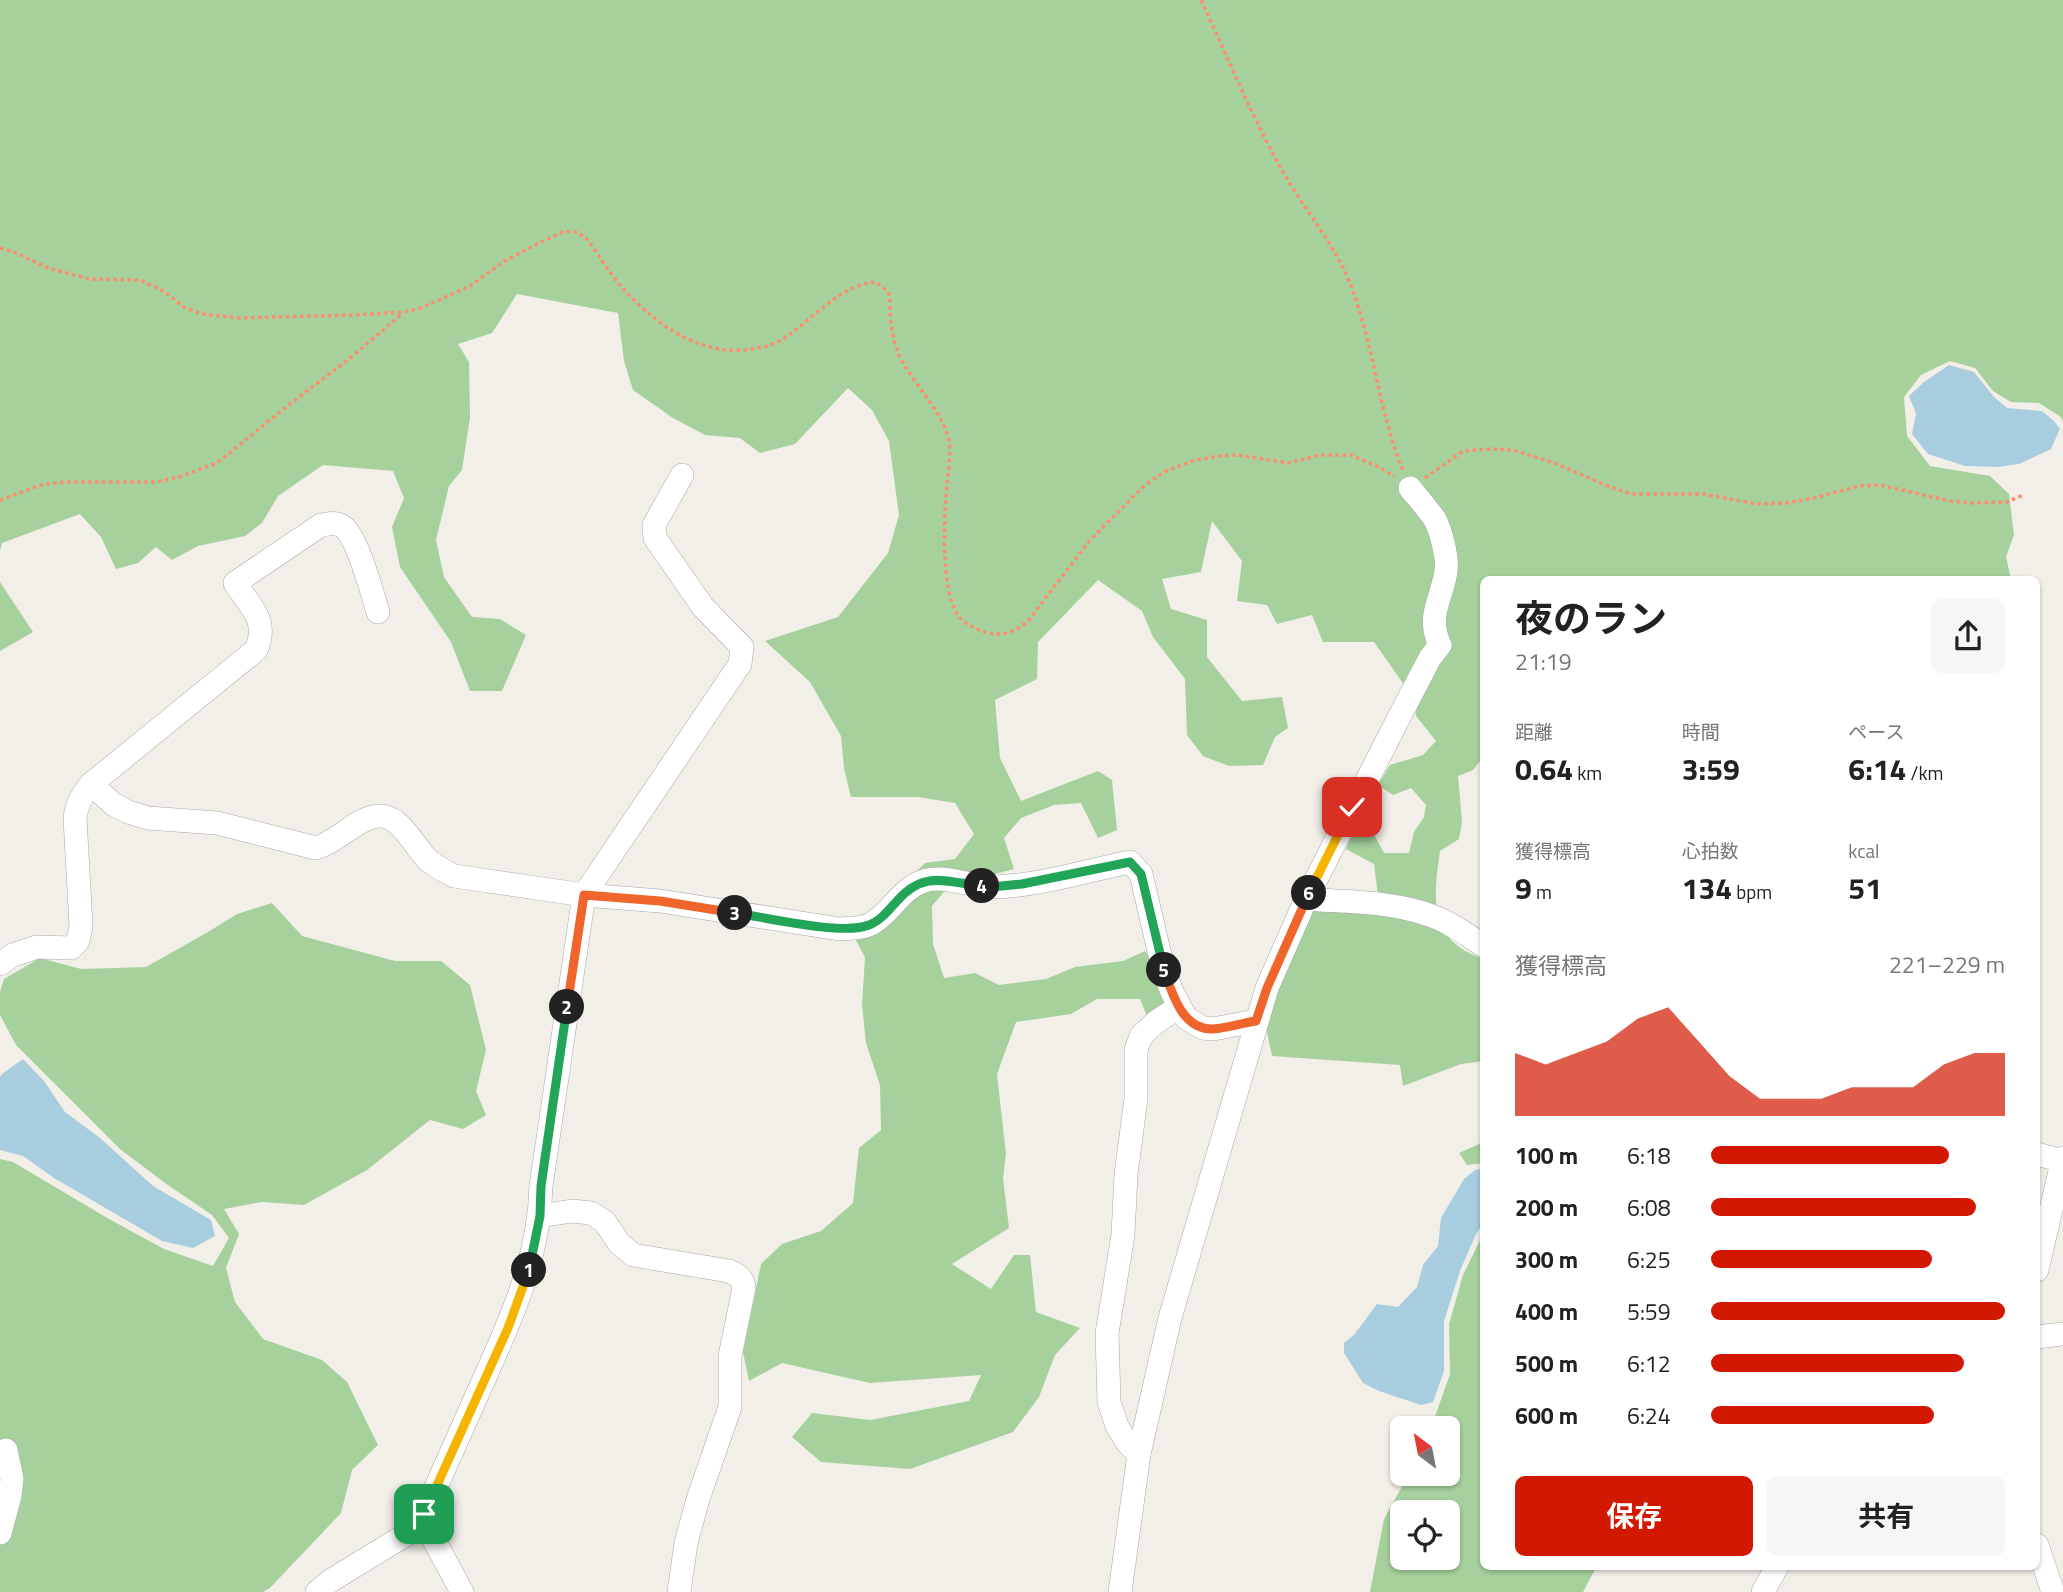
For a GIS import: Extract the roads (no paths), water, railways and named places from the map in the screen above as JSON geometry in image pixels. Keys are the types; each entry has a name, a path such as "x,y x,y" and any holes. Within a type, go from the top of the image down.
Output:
{"street":[{"path":"317,1592 330,1581 422,1525 424,1514 508,1328 529,1269 540,1216 541,1186 584,895 740,664 742,647 703,607 655,537 654,524 682,475"},
{"path":"1120,1592 1139,1454 1170,1318 1267,988 1306,899 1430,658 1440,645 1434,632 1433,616 1447,569 1444,550 1436,521 1410,488"},
{"path":"0,964 13,955 37,947 71,948 78,941 81,926 75,817 77,805 91,784 256,650 262,636 261,623 235,583 321,525 333,523 344,527 356,544 378,612"},
{"path":"91,784 113,804 148,818 217,823 316,848 371,817 385,815 394,820 426,858 439,869 454,876 584,895 660,901 839,929 868,926 884,916 902,895 926,880 942,879 991,887 1022,884 1130,862 1141,874 1163,968 1186,1018 1203,1028 1213,1029 1256,1021"},
{"path":"1306,899 1394,906 1428,914 1480,944"},
{"path":"1139,1454 1117,1426 1109,1402 1107,1333 1123,1235 1126,1174 1136,1099 1136,1050 1141,1036 1179,1007"},
{"path":"2040,1155 2063,1160 2040,1257"},
{"path":"540,1216 572,1211 591,1213 606,1223 619,1243 633,1255 729,1271 743,1281 744,1288 730,1356 730,1407 698,1499 686,1543 679,1592"},
{"path":"2040,1337 2063,1334"},
{"path":"0,1533 12,1479 6,1450"},
{"path":"422,1525 428,1529 462,1592"},
{"path":"2040,1554 2053,1592"},
{"path":"1763,1592 1775,1570"}],"water":[{"path":"1949,365 1974,372 1994,397 2007,408 2042,411 2060,429 2051,449 2019,464 1998,467 1965,466 1928,454 1912,434 1916,414 1909,396"},
{"path":"23,1059 44,1081 65,1112 100,1138 153,1186 211,1220 215,1236 193,1248 162,1241 54,1178 23,1156 0,1150 0,1077"},
{"path":"1480,1169 1480,1228 1460,1271 1444,1321 1444,1371 1433,1402 1421,1405 1363,1383 1344,1353 1344,1343 1354,1335 1377,1304 1398,1307 1417,1287 1423,1265 1438,1246 1441,1218 1464,1179"}]}
